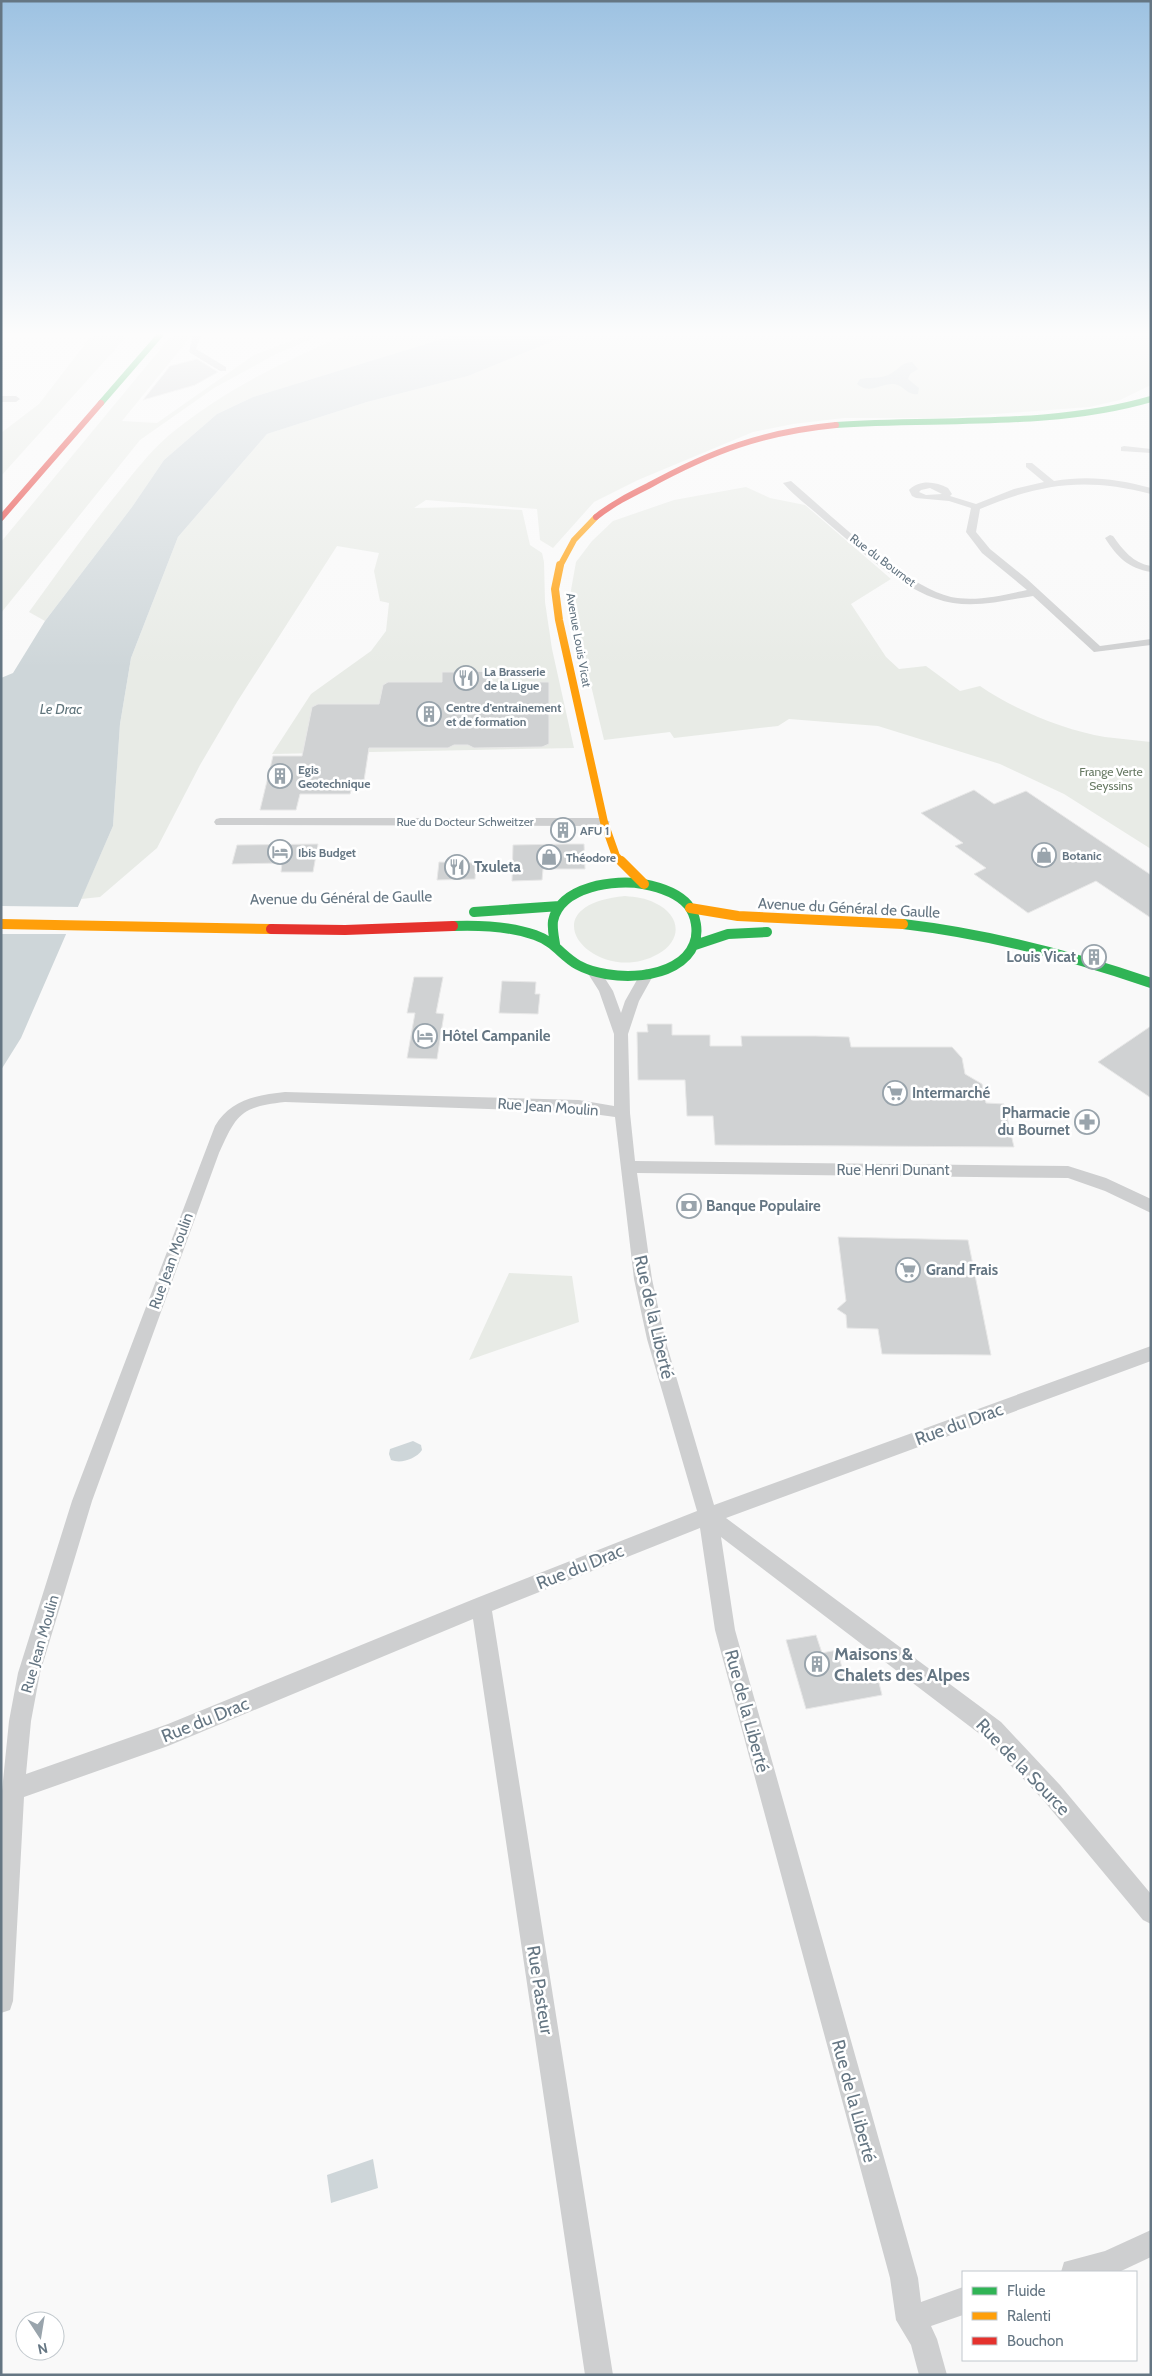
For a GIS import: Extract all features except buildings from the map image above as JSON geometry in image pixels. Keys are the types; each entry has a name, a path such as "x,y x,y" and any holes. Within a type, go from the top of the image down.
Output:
{"main road":[{"path":"1,518 65,446"},
{"path":"1,531 73,446"},
{"name":"Avenue Louis Vicat","path":"612,865 604,822 565,654 555,589 561,559 567,548 607,508 696,461 733,446"},
{"path":"597,886 612,865 644,884"},
{"path":"1,924 119,924 325,930 488,925 521,931 555,944 570,960 594,972 621,976 647,974 672,966 690,952 695,945 698,926 690,908 666,891 644,884 620,882 597,886 576,894 560,906 551,924 555,944"},
{"path":"461,912 519,910 560,906"},
{"name":"Avenue du Général de Gaulle","path":"690,908 732,917 883,922 949,929 1002,939 1101,966 1151,983"},
{"path":"1,913 67,913"},
{"name":"Avenue du Général de Gaulle","path":"695,945 728,934 778,932"},
{"path":"991,950 1035,961"},
{"path":"1080,973 1151,994"}],"street":[{"path":"1124,449 1150,450"},
{"path":"1029,465 1051,484"},
{"path":"944,497 976,507 1003,495 1051,484 1080,481 1117,483 1150,488"},
{"name":"Rue du Bournet","path":"788,483 874,556 901,576 924,589 950,600 984,602 1035,592"},
{"path":"976,507 972,532 986,551 1035,592 1098,650 1151,642"},
{"path":"1110,538 1127,561 1141,568 1151,569"},
{"name":"Rue du Docteur Schweitzer","path":"220,822 326,820 604,822"},
{"name":"Rue de la Liberté","path":"594,972 606,991 622,1034"},
{"name":"Rue de la Liberté","path":"647,974 632,1001 622,1034 622,1113 640,1263 654,1332 708,1516 725,1630 904,2278 910,2320 923,2339 933,2375"},
{"name":"Rue Jean Moulin","path":"12,1790 20,1722 29,1673 82,1501 211,1153 228,1118 242,1107 265,1099 285,1097 579,1106 622,1113"},
{"name":"Rue Henri Dunant","path":"628,1167 1054,1170 1090,1177 1151,1207"},
{"name":"Rue du Drac","path":"12,1790 168,1736 481,1606 708,1516 1151,1353"},
{"name":"Rue de la Source","path":"708,1516 992,1730 1052,1793 1151,1912"},
{"name":"Rue Pasteur","path":"481,1606 599,2375"},
{"path":"1,2001 12,1790"},
{"path":"1078,2271 1107,2264 1151,2243"},
{"path":"910,2320 962,2301"}],"green space":[{"path":"1,446 28,446 1,476"},
{"path":"80,446 135,446 1,613 1,542"},
{"path":"158,446 180,446 164,460 132,507 45,621 29,612 108,505"},
{"path":"257,446 720,446 638,480 594,502 553,548 540,540 537,509 426,500 414,508 465,507 522,510 530,545 542,553 544,562 545,602 552,649 574,748 272,754 311,694 371,651 386,631 389,603 380,601 374,571 379,553 337,546 237,702 200,765 157,848 100,897 81,899 113,826 120,724 131,658 178,537"},
{"name":"Frange Verte Seyssins","path":"746,487 770,498 805,505 891,579 851,604 886,657 899,669 926,666 960,691 980,686 1008,703 1056,724 1089,734 1151,742 1151,849 1064,794 1000,764 878,726 789,719 778,726 674,738 670,732 604,740 574,614 571,590 576,562 592,541 613,521 674,500"},
{"path":"625,896 644,899 664,908 670,914 676,928 672,942 666,948 658,954 635,962 613,961 594,954 580,942 574,928 578,914 594,903"},
{"path":"509,1273 572,1276 579,1322 469,1360"}],"water":[{"name":"Le Drac","path":"180,446 257,446 178,537 131,658 120,724 113,826 21,1038 1,1070 1,678 13,673 45,621 132,507 164,460"},
{"path":"413,1441 421,1445 422,1450 419,1453 404,1461 391,1460 390,1449"},
{"path":"373,2159 378,2188 331,2203 327,2175"}],"pier":[{"path":"1,906 81,907 69,934 1,934"}],"traffic: fast":[{"path":"453,926 478,925 526,932 552,943 569,959 586,969 615,976 645,975 667,968 686,956 693,947 697,938 697,927 689,906 674,894 647,885 621,882 608,883 581,891 561,907 553,921 555,944"},
{"path":"474,912 560,906"},
{"path":"903,924 967,933 1029,946 1151,983"},
{"path":"695,945 728,934 767,932"}],"traffic: slow":[{"path":"596,517 580,532 563,558 556,578 555,597 604,822 616,856 644,884"},
{"path":"690,908 738,916 903,924"},
{"path":"1,924 271,929"}],"traffic: jam":[{"path":"1,518 64,446"},
{"path":"596,517 607,508 667,476 733,446"},
{"path":"271,929 345,930 453,926"}],"place":[{"name":"La Brasserie de la Ligue","path":"466,678"},
{"name":"Centre d'entrainement et de formation","path":"429,714"},
{"name":"Egis Geotechnique","path":"280,776"},
{"name":"AFU 1","path":"563,830"},
{"name":"Ibis Budget","path":"280,852"},
{"name":"Botanic","path":"1044,855"},
{"name":"Théodore","path":"549,857"},
{"name":"Txuleta","path":"457,867"},
{"name":"Louis Vicat","path":"1094,957"},
{"name":"Hôtel Campanile","path":"425,1036"},
{"name":"Intermarché","path":"895,1093"},
{"name":"Pharmacie du Bournet","path":"1087,1122"},
{"name":"Banque Populaire","path":"689,1206"},
{"name":"Grand Frais","path":"908,1270"},
{"name":"Maisons & Chalets des Alpes","path":"817,1664"}]}
